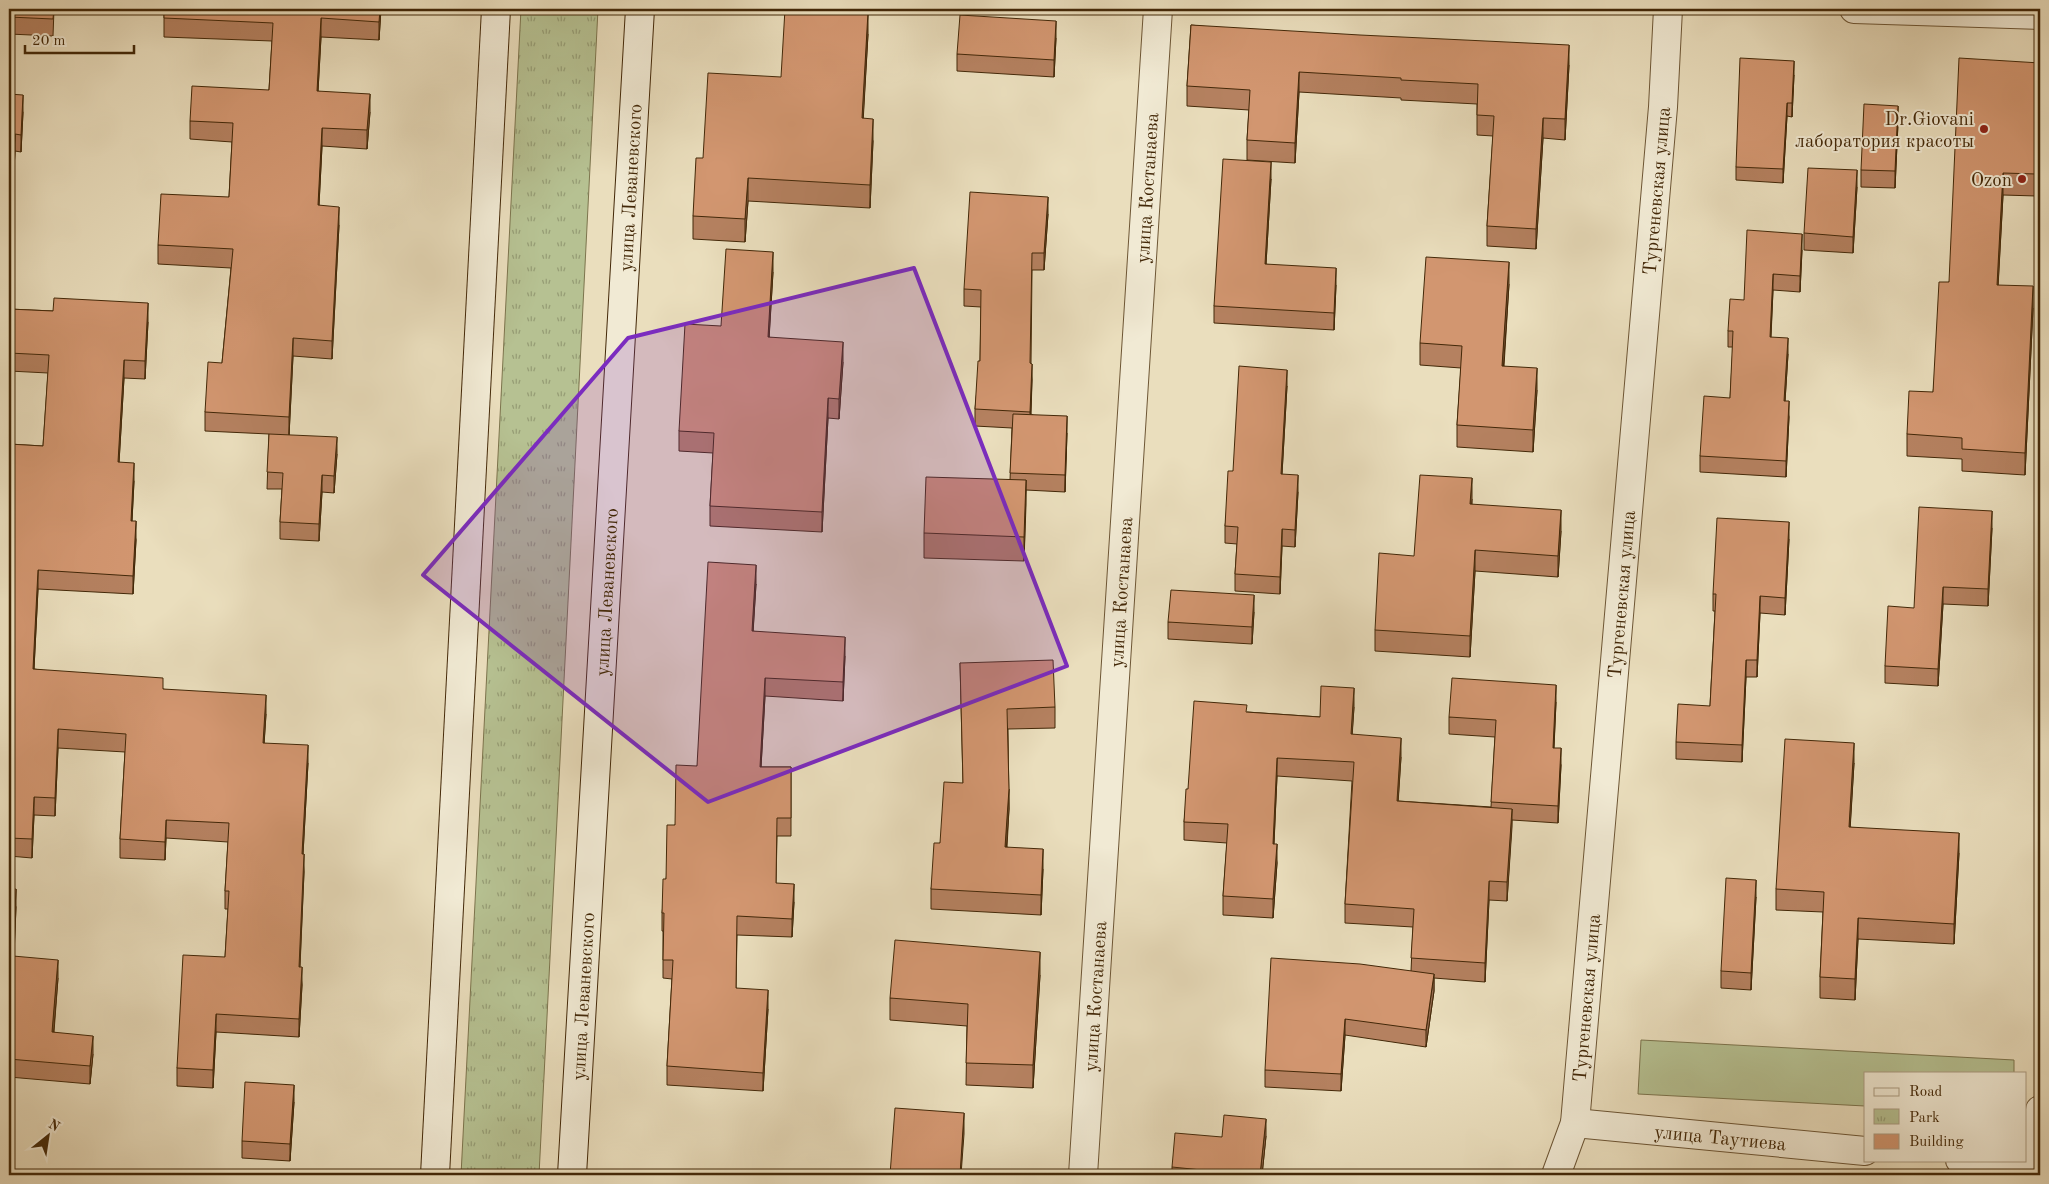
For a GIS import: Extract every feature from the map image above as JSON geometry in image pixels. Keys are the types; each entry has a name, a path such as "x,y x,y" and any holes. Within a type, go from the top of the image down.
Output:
{"street":[{"path":"435,1175 496,9"},
{"name":"улица Леваневского","path":"572,1175 640,9"},
{"name":"улица Костанаева","path":"1083,1175 1158,9"},
{"name":"Тургеневская улица","path":"1556,1175 1575,1122 1663,107 1668,9"},
{"path":"1854,9 2040,15"},
{"path":"1980,1162 2039,1168 2040,1110"},
{"name":"улица Таутиева","path":"1575,1122 1864,1151"}],"highlighted area":[{"path":"914,268 1067,666 708,802 423,575 628,338"}],"green space":[{"path":"521,9 598,9 539,1175 461,1175"},
{"path":"1641,1040 2014,1060 2014,1072 1864,1072 1864,1106 1638,1094"}],"building":[{"path":"9,9 54,9 53,19 9,17"},
{"path":"164,9 380,9 379,22 321,18 317,91 370,94 367,130 322,128 318,205 339,207 332,341 293,338 289,417 205,412 208,362 222,363 233,249 158,245 161,194 229,197 233,123 190,121 192,86 269,90 273,23 164,18"},
{"path":"785,9 868,12 862,118 873,119 870,185 748,178 745,219 693,216 696,158 703,158 708,73 781,77"},
{"path":"960,15 1056,21 1054,60 957,54"},
{"path":"1191,25 1569,45 1565,119 1543,118 1536,229 1487,226 1494,116 1477,115 1478,84 1299,72 1295,143 1247,140 1250,90 1187,86"},
{"path":"1740,58 1794,61 1792,103 1787,103 1783,169 1736,167"},
{"path":"1959,58 2040,63 2036,174 2003,173 1997,285 2033,286 2025,453 1962,449 1962,438 1907,434 1909,391 1933,392 1939,282 1949,282"},
{"path":"9,94 23,95 21,135 15,134 10,226 9,226"},
{"path":"1864,104 1898,106 1895,171 1861,170"},
{"path":"1223,159 1271,162 1265,264 1336,268 1334,313 1214,306"},
{"path":"1808,168 1857,170 1853,237 1804,233"},
{"path":"970,192 1048,197 1044,253 1032,253 1030,412 975,409 978,361 980,361 981,290 964,289"},
{"path":"1747,230 1802,234 1800,276 1773,274 1770,337 1788,338 1784,401 1789,401 1786,461 1700,456 1704,396 1730,398 1733,331 1728,331 1730,299 1744,300"},
{"path":"726,249 773,252 768,337 843,342 839,399 828,398 822,512 710,506 714,433 679,431 685,324 721,326"},
{"path":"1426,257 1509,262 1502,366 1537,368 1533,430 1457,425 1462,346 1420,343"},
{"path":"54,298 148,303 145,361 124,360 118,462 134,463 131,521 136,521 133,576 38,570 33,669 163,678 163,689 266,695 263,743 308,745 302,854 304,854 299,967 302,967 299,1019 216,1014 213,1070 177,1068 183,955 225,957 229,891 225,891 229,823 166,820 165,842 120,839 126,734 58,729 55,798 34,797 32,839 9,838 9,444 43,446 49,355 9,353 9,309 53,311"},
{"path":"1239,366 1287,370 1281,474 1298,475 1295,530 1282,529 1280,577 1235,574 1238,527 1225,526 1228,471 1233,471"},
{"path":"1013,414 1067,416 1065,475 1010,473"},
{"path":"269,434 337,437 334,476 322,475 319,524 280,522 283,473 267,472"},
{"path":"1420,475 1472,478 1470,504 1561,510 1558,556 1475,550 1470,636 1375,630 1379,553 1414,556"},
{"path":"926,477 1026,480 1024,537 924,533"},
{"path":"1919,507 1992,511 1988,589 1943,587 1938,669 1885,666 1888,606 1914,608"},
{"path":"1717,518 1789,522 1785,598 1760,596 1757,660 1746,660 1742,745 1676,742 1678,704 1710,706 1716,594 1713,594"},
{"path":"708,562 756,565 752,631 845,637 843,682 765,678 760,767 791,767 791,818 777,818 776,883 794,884 792,919 737,916 736,988 768,990 763,1073 667,1066 673,960 663,960 663,879 666,879 667,825 675,825 676,765 697,766"},
{"path":"1171,590 1254,595 1252,627 1168,622"},
{"path":"1053,660 1055,707 1007,709 1009,789 1005,847 1043,849 1041,895 931,889 934,843 940,843 944,782 963,783 960,663"},
{"path":"1452,678 1556,685 1553,748 1561,748 1558,806 1491,802 1496,720 1449,717"},
{"path":"1321,686 1354,688 1351,734 1401,738 1397,801 1512,809 1507,882 1489,881 1485,963 1411,958 1414,909 1345,904 1354,762 1277,758 1273,844 1277,844 1273,899 1223,896 1228,824 1184,822 1194,701 1247,705 1246,712 1320,717"},
{"path":"1785,739 1854,743 1849,827 1959,833 1954,924 1858,918 1855,979 1820,977 1824,892 1776,889"},
{"path":"1726,878 1756,880 1751,973 1721,971"},
{"path":"9,889 16,889 13,956 58,960 52,1032 93,1036 90,1066 9,1059"},
{"path":"895,940 1040,952 1033,1065 966,1063 968,1004 890,998"},
{"path":"1271,958 1360,964 1434,974 1426,1030 1345,1019 1341,1074 1265,1070"},
{"path":"245,1082 294,1085 290,1144 242,1141"},
{"path":"895,1108 964,1113 960,1175 890,1175"},
{"path":"1224,1115 1266,1119 1260,1175 1172,1167 1175,1133 1222,1137"}],"place":[{"name":"Dr.Giovani лаборатория красоты","path":"1984,129"},
{"name":"Ozon","path":"2022,179"}]}
